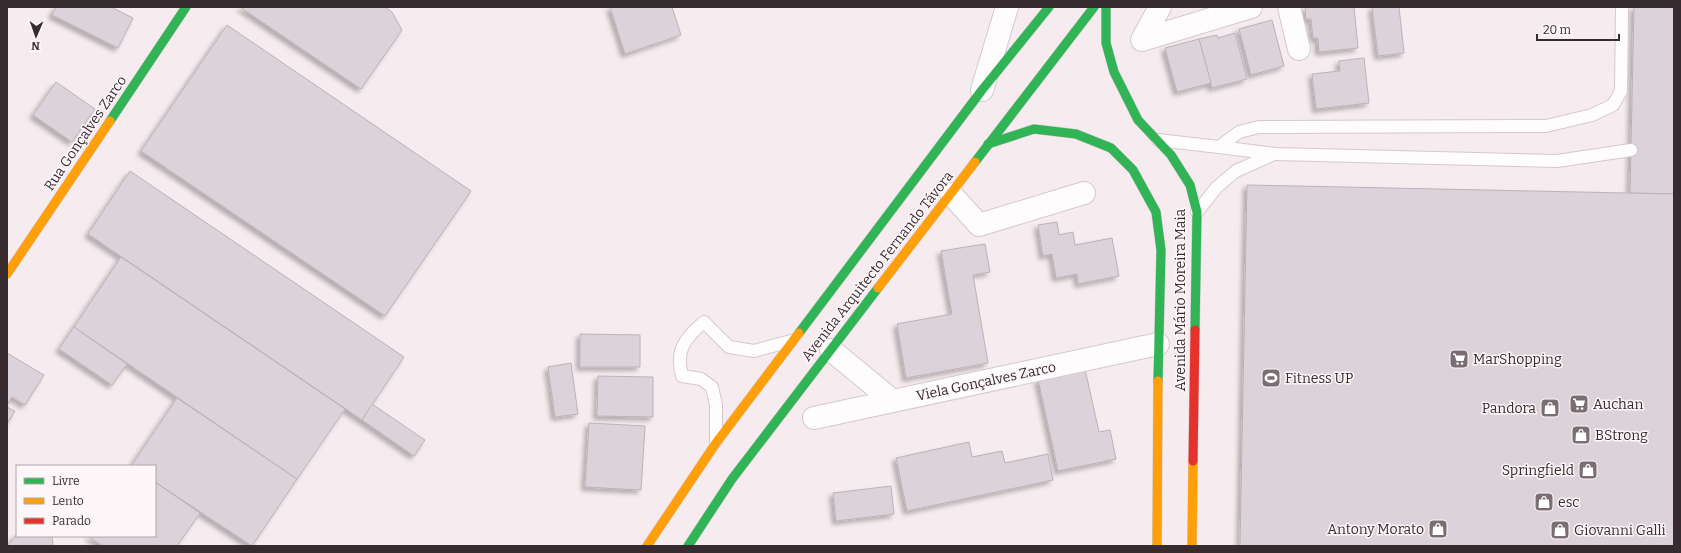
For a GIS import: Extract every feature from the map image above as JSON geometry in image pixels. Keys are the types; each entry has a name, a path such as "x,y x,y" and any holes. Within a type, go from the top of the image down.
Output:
{"main road":[{"name":"Rua Gonçalves Zarco","path":"7,274 186,7"},
{"name":"Avenida Arquitecto Fernando Távora","path":"647,546 716,443 982,90 1049,7"},
{"name":"Avenida Arquitecto Fernando Távora","path":"688,546 732,479 1094,7"},
{"name":"Avenida Mário Moreira Maia","path":"1106,7 1106,42 1114,72 1138,120 1171,155 1190,185 1197,212 1192,546"},
{"name":"Avenida Mário Moreira Maia","path":"988,144 1034,129 1076,134 1111,148 1133,170 1156,212 1161,250 1158,344 1157,546"}],"street":[{"path":"982,90 1007,7"},
{"path":"1160,7 1142,40 1251,7"},
{"path":"1289,7 1299,49"},
{"path":"951,194 979,225 1084,193"},
{"name":"Viela Gonçalves Zarco","path":"814,418 1158,344"},
{"path":"831,350 893,401"}],"lane":[{"path":"1219,147 1239,132 1259,127 1546,126 1592,115 1613,105 1621,91 1622,7"},
{"path":"1157,140 1275,154 1558,161 1631,150"},
{"path":"1197,212 1217,187 1236,171 1275,154"},
{"path":"716,443 716,405 712,387 701,379 682,376 679,363 682,347 693,331 704,322 728,347 754,351 794,340"}],"building":[{"path":"56,7 111,7 133,18 118,48 52,15"},
{"path":"240,7 385,7 392,12 402,30 361,89"},
{"path":"610,7 672,7 681,35 625,54"},
{"path":"1305,7 1354,7 1358,48 1319,52 1318,38 1313,38 1311,19 1306,19"},
{"path":"1372,7 1399,7 1404,53 1378,56"},
{"path":"1634,7 1674,7 1674,194 1630,193"},
{"path":"1272,20 1284,66 1251,75 1239,29"},
{"path":"227,25 471,191 385,316 141,151"},
{"path":"1235,33 1247,79 1212,88 1199,39 1217,35 1218,38"},
{"path":"1199,39 1211,83 1177,92 1165,48"},
{"path":"1364,58 1369,103 1316,109 1312,74 1340,71 1339,61"},
{"path":"56,82 95,109 72,142 33,115"},
{"path":"130,171 404,357 362,420 88,234"},
{"name":"MarShopping","path":"1247,185 1674,194 1674,546 1240,546"},
{"path":"1057,222 1059,235 1073,232 1075,245 1112,238 1119,276 1078,284 1077,274 1056,278 1052,254 1043,256 1038,225"},
{"path":"985,244 990,272 973,275 988,363 906,378 897,324 952,314 941,251"},
{"path":"121,257 345,409 297,479 74,327"},
{"path":"74,327 127,364 112,385 59,349"},
{"path":"580,334 640,335 640,367 580,367"},
{"path":"7,353 44,375 25,405 12,397 7,405"},
{"path":"571,363 578,414 555,417 548,367"},
{"path":"1085,369 1099,432 1110,430 1116,459 1058,471 1038,379"},
{"path":"598,376 653,377 653,417 597,416"},
{"path":"177,398 297,479 252,546 156,483 156,465 132,465"},
{"path":"372,404 425,440 414,456 362,420"},
{"path":"7,407 15,411 7,424"},
{"path":"589,423 645,426 641,490 585,487"},
{"path":"969,442 972,457 1002,451 1005,463 1048,454 1053,480 907,511 896,458"},
{"path":"156,483 200,513 177,546 103,546 90,537 156,537"},
{"path":"891,486 894,514 836,521 833,493"},
{"path":"16,535 16,537 52,537 53,546 7,546"}],"traffic: fast":[{"path":"110,121 186,7"},
{"path":"799,333 982,90 1049,7"},
{"path":"975,162 1094,7"},
{"path":"1106,7 1106,43 1114,72 1138,120 1171,155 1190,185 1197,212 1195,330"},
{"path":"988,144 1034,129 1076,134 1111,148 1133,170 1156,212 1161,250 1158,381"},
{"path":"688,546 732,479 878,288"}],"traffic: slow":[{"path":"7,274 110,121"},
{"path":"878,288 975,162"},
{"path":"647,546 716,443 799,333"},
{"path":"1157,546 1158,381"},
{"path":"1192,546 1193,461"}],"traffic: jam":[{"path":"1193,461 1195,330"}],"place":[{"name":"MarShopping","path":"1459,359"},
{"name":"Fitness UP","path":"1271,378"},
{"name":"Auchan","path":"1579,404"},
{"name":"Pandora","path":"1550,408"},
{"name":"BStrong","path":"1581,435"},
{"name":"Springfield","path":"1588,470"},
{"name":"esc","path":"1544,502"},
{"name":"Antony Morato","path":"1438,529"},
{"name":"Giovanni Galli","path":"1560,530"}]}
